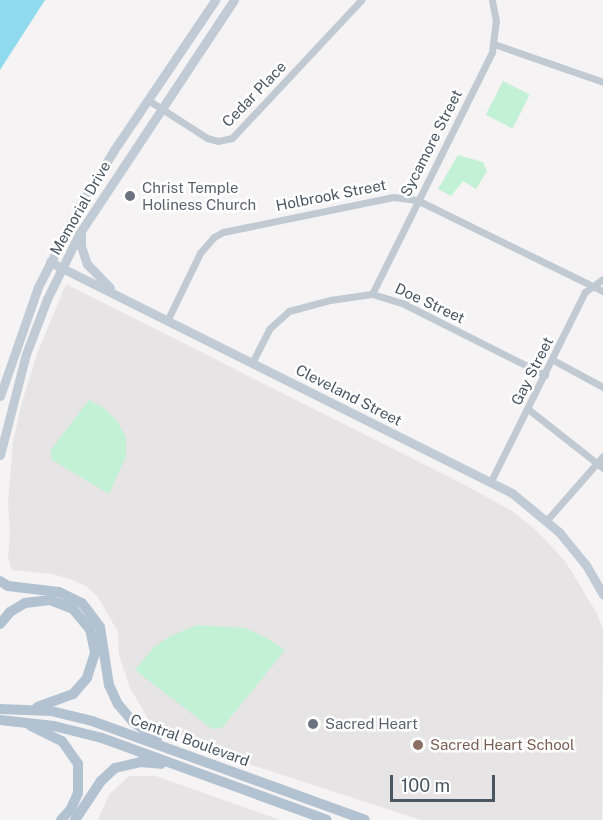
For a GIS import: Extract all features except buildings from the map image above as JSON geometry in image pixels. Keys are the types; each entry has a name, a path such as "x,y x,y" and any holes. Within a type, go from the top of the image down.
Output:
{"main road":[{"name":"Memorial Drive","path":"0,396 27,313 50,262 93,182 215,0"},
{"name":"Memorial Drive","path":"0,455 26,354 62,268 82,228 234,0"},
{"path":"82,228 81,246 87,264 118,296"},
{"name":"Cleveland Street","path":"50,262 491,481 547,520 573,548 603,594"},
{"path":"0,581 8,586 58,592 82,603 100,627 109,685 118,704 133,722 173,750"},
{"path":"0,624 10,612 25,603 50,600 73,609 87,623 93,634 94,662 81,687 62,700 26,709"},
{"name":"Central Boulevard","path":"0,709 51,711 92,721 365,820"},
{"name":"Central Boulevard","path":"0,720 20,721 78,731 327,820"},
{"path":"20,721 62,741 78,764 78,793 61,820"},
{"path":"75,820 101,781 115,768 140,762 176,765"}],"street":[{"name":"Cedar Place","path":"148,100 207,138 218,141 232,138 361,0"},
{"name":"Sycamore Street","path":"372,294 494,44 496,21 492,0"},
{"path":"494,44 603,82"},
{"name":"Holbrook Street","path":"167,321 200,253 223,232 393,197 417,200 603,291"},
{"name":"Gay Street","path":"491,481 585,292 603,279"},
{"name":"Doe Street","path":"252,363 269,329 289,311 330,300 372,294 404,304 545,375"},
{"path":"553,360 603,387"},
{"path":"528,408 600,466"},
{"path":"547,520 600,466 603,456"}],"shaded area":[{"path":"66,284 465,485 512,511 536,530 565,561 596,612 603,629 602,820 421,820 249,764 150,722 130,688 119,655 118,632 98,597 86,586 70,579 52,574 12,570 8,558 10,533 8,503 13,442 22,402 37,354"},
{"path":"129,776 156,776 280,820 98,820 109,795"}],"green space":[{"path":"503,81 530,95 512,128 486,115"},
{"path":"458,155 483,162 487,171 476,189 463,181 451,196 438,189"},
{"path":"89,400 104,408 117,421 126,437 126,456 109,494 52,460 50,451"},
{"path":"197,625 245,628 285,650 222,728 212,729 135,670 154,647 169,637"}],"water":[{"path":"0,0 45,0 0,70"}],"place":[{"name":"Christ Temple Holiness Church","path":"130,196"},
{"name":"Sacred Heart","path":"313,724"},
{"name":"Sacred Heart School","path":"418,745"}]}
